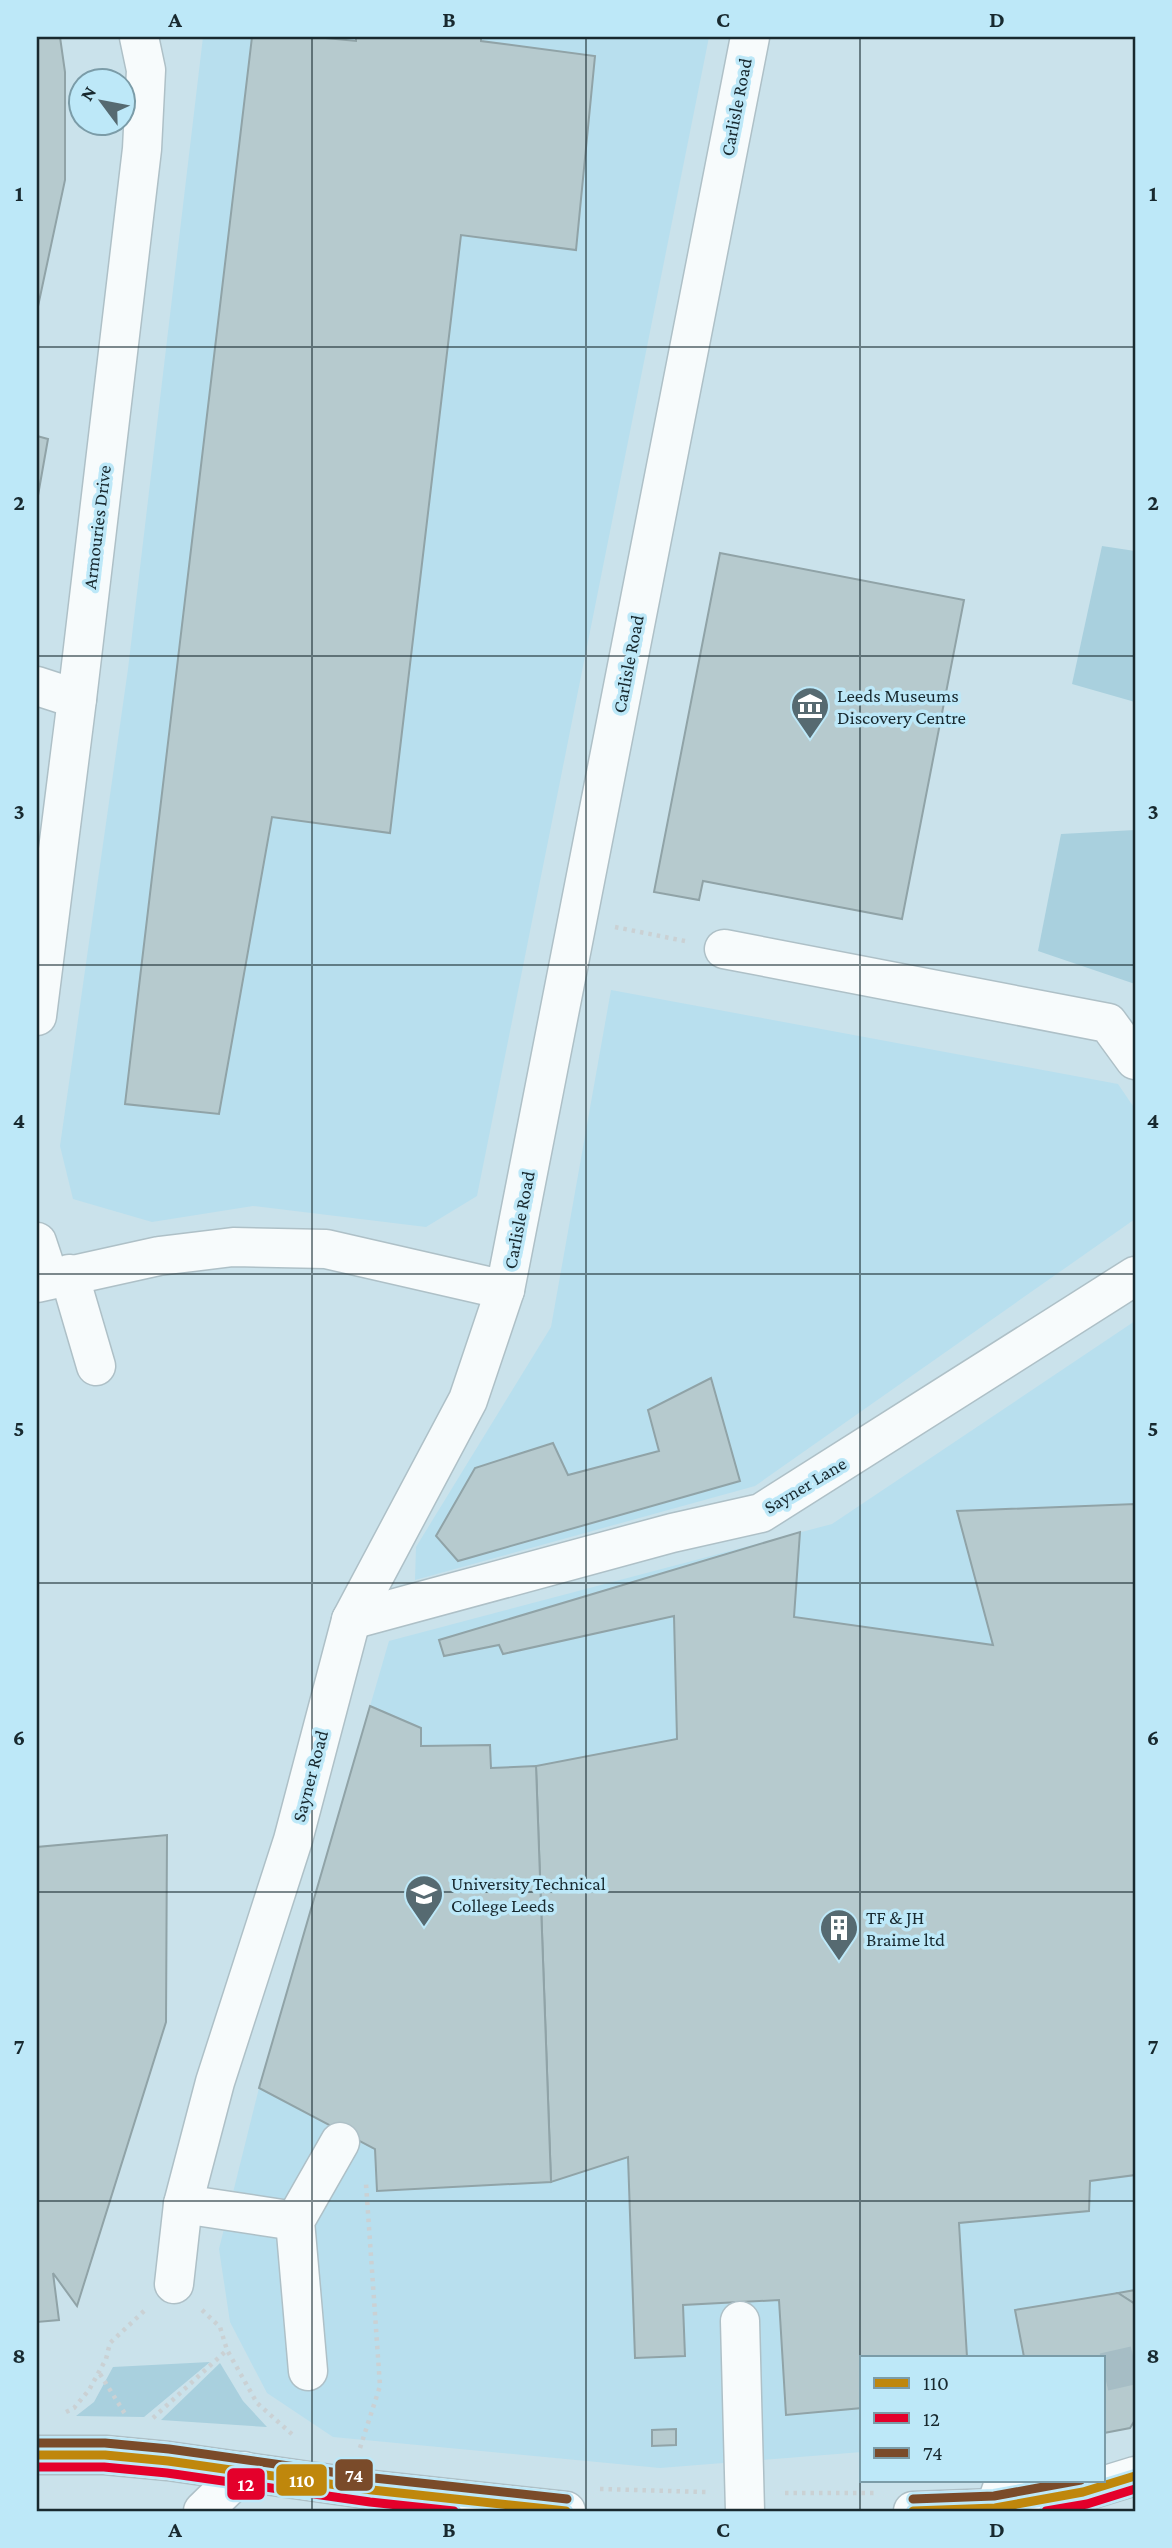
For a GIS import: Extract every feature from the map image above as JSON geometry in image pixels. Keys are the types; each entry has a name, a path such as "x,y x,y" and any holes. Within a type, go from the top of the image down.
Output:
{"street":[{"name":"Armouries Drive","path":"37,1016 142,149 146,70 139,37"},
{"name":"Carlisle Road","path":"505,1290 750,37"},
{"path":"37,686 77,699"},
{"path":"724,949 1108,1023 1135,1060"},
{"path":"37,1242 51,1278 96,1366"},
{"path":"51,1278 159,1256 233,1247 326,1248 505,1290"},
{"name":"Sayner Lane","path":"351,1620 671,1533 761,1513 1135,1276"},
{"name":"Sayner Road","path":"174,2284 183,2204 215,2082 293,1840 351,1620 468,1400 505,1290"},
{"path":"308,2371 295,2221 334,2153"},
{"path":"183,2204 295,2221"},
{"path":"740,2321 745,2502"},
{"path":"37,2455 105,2455 244,2470 372,2490 541,2510 579,2500"},
{"path":"203,2511 244,2470"},
{"path":"901,2502 1000,2494 1083,2492 1135,2476"}],"path":[{"path":"578,920 724,949"},
{"path":"334,2153 366,2183 380,2385 359,2451"},
{"path":"56,2417 75,2409 99,2374 110,2343 174,2284 220,2328 227,2350 257,2403 293,2436 305,2441"},
{"path":"145,2426 227,2350"},
{"path":"99,2374 131,2424"},
{"path":"579,2500 901,2502"}],"shaded area":[{"path":"203,37 709,37 477,1196 426,1227 253,1206 152,1222 73,1199 60,1146 128,669"},
{"path":"1102,546 1135,551 1135,702 1072,684"},
{"path":"1135,830 1135,984 1038,951 1061,834"},
{"path":"611,990 1118,1084 1135,1109 1135,1219 755,1486 415,1580 416,1547 551,1327"},
{"path":"1135,1321 1135,2392 1106,2401 1106,2356 860,2356 860,2452 660,2468 333,2437 267,2393 230,2322 219,2249 259,2088 389,1641 832,1524"},
{"path":"210,2362 144,2417 76,2416 94,2402 113,2367"},
{"path":"220,2363 243,2401 267,2427 161,2420"}],"building":[{"path":"37,37 60,37 65,72 65,180 37,311"},
{"path":"252,37 315,37 356,41 356,37 481,37 481,41 595,56 576,250 461,235 390,833 272,817 219,1114 125,1104"},
{"path":"37,436 48,439 37,501"},
{"name":"Leeds Museums Discovery Centre","path":"720,553 964,600 902,919 703,881 699,900 654,892"},
{"path":"711,1378 740,1481 458,1561 436,1536 475,1468 553,1443 568,1475 659,1451 648,1410"},
{"name":"TF & JH Braime ltd","path":"1135,1504 1135,2175 1090,2181 1089,2211 959,2223 967,2356 860,2356 860,2408 786,2415 779,2300 683,2305 685,2356 635,2358 628,2157 551,2182 536,1766 677,1739 674,1616 503,1654 499,1645 444,1656 439,1640 800,1532 794,1617 993,1645 957,1511"},
{"name":"University Technical College Leeds","path":"370,1706 421,1728 421,1746 490,1745 491,1768 536,1766 551,2182 377,2191 375,2149 259,2088"},
{"path":"167,1835 166,2022 77,2306 53,2273 59,2320 37,2322 37,1847"},
{"path":"1135,2290 1135,2304 1118,2293"},
{"path":"1118,2293 1135,2304 1135,2420 1130,2428 1106,2433 1106,2356 1024,2356 1015,2310"},
{"path":"676,2429 676,2445 652,2446 652,2430"}],"tunnel":[{"path":"1106,2372 1135,2365"}],"transit line":[{"name":"74","path":"37,2443 105,2443 169,2449 374,2478 567,2499"},
{"name":"110","path":"37,2455 105,2455 168,2461 372,2490 566,2511"},
{"name":"12","path":"37,2467 104,2467 167,2473 370,2502 454,2511"},
{"name":"110","path":"913,2511 995,2508 1083,2492 1135,2476"},
{"name":"74","path":"913,2499 994,2496 1070,2482"},
{"name":"12","path":"1046,2511 1087,2504 1135,2489"}],"place":[{"name":"Leeds Museums Discovery Centre","path":"810,740"},
{"name":"University Technical College Leeds","path":"424,1928"},
{"name":"TF & JH Braime ltd","path":"839,1962"}]}
